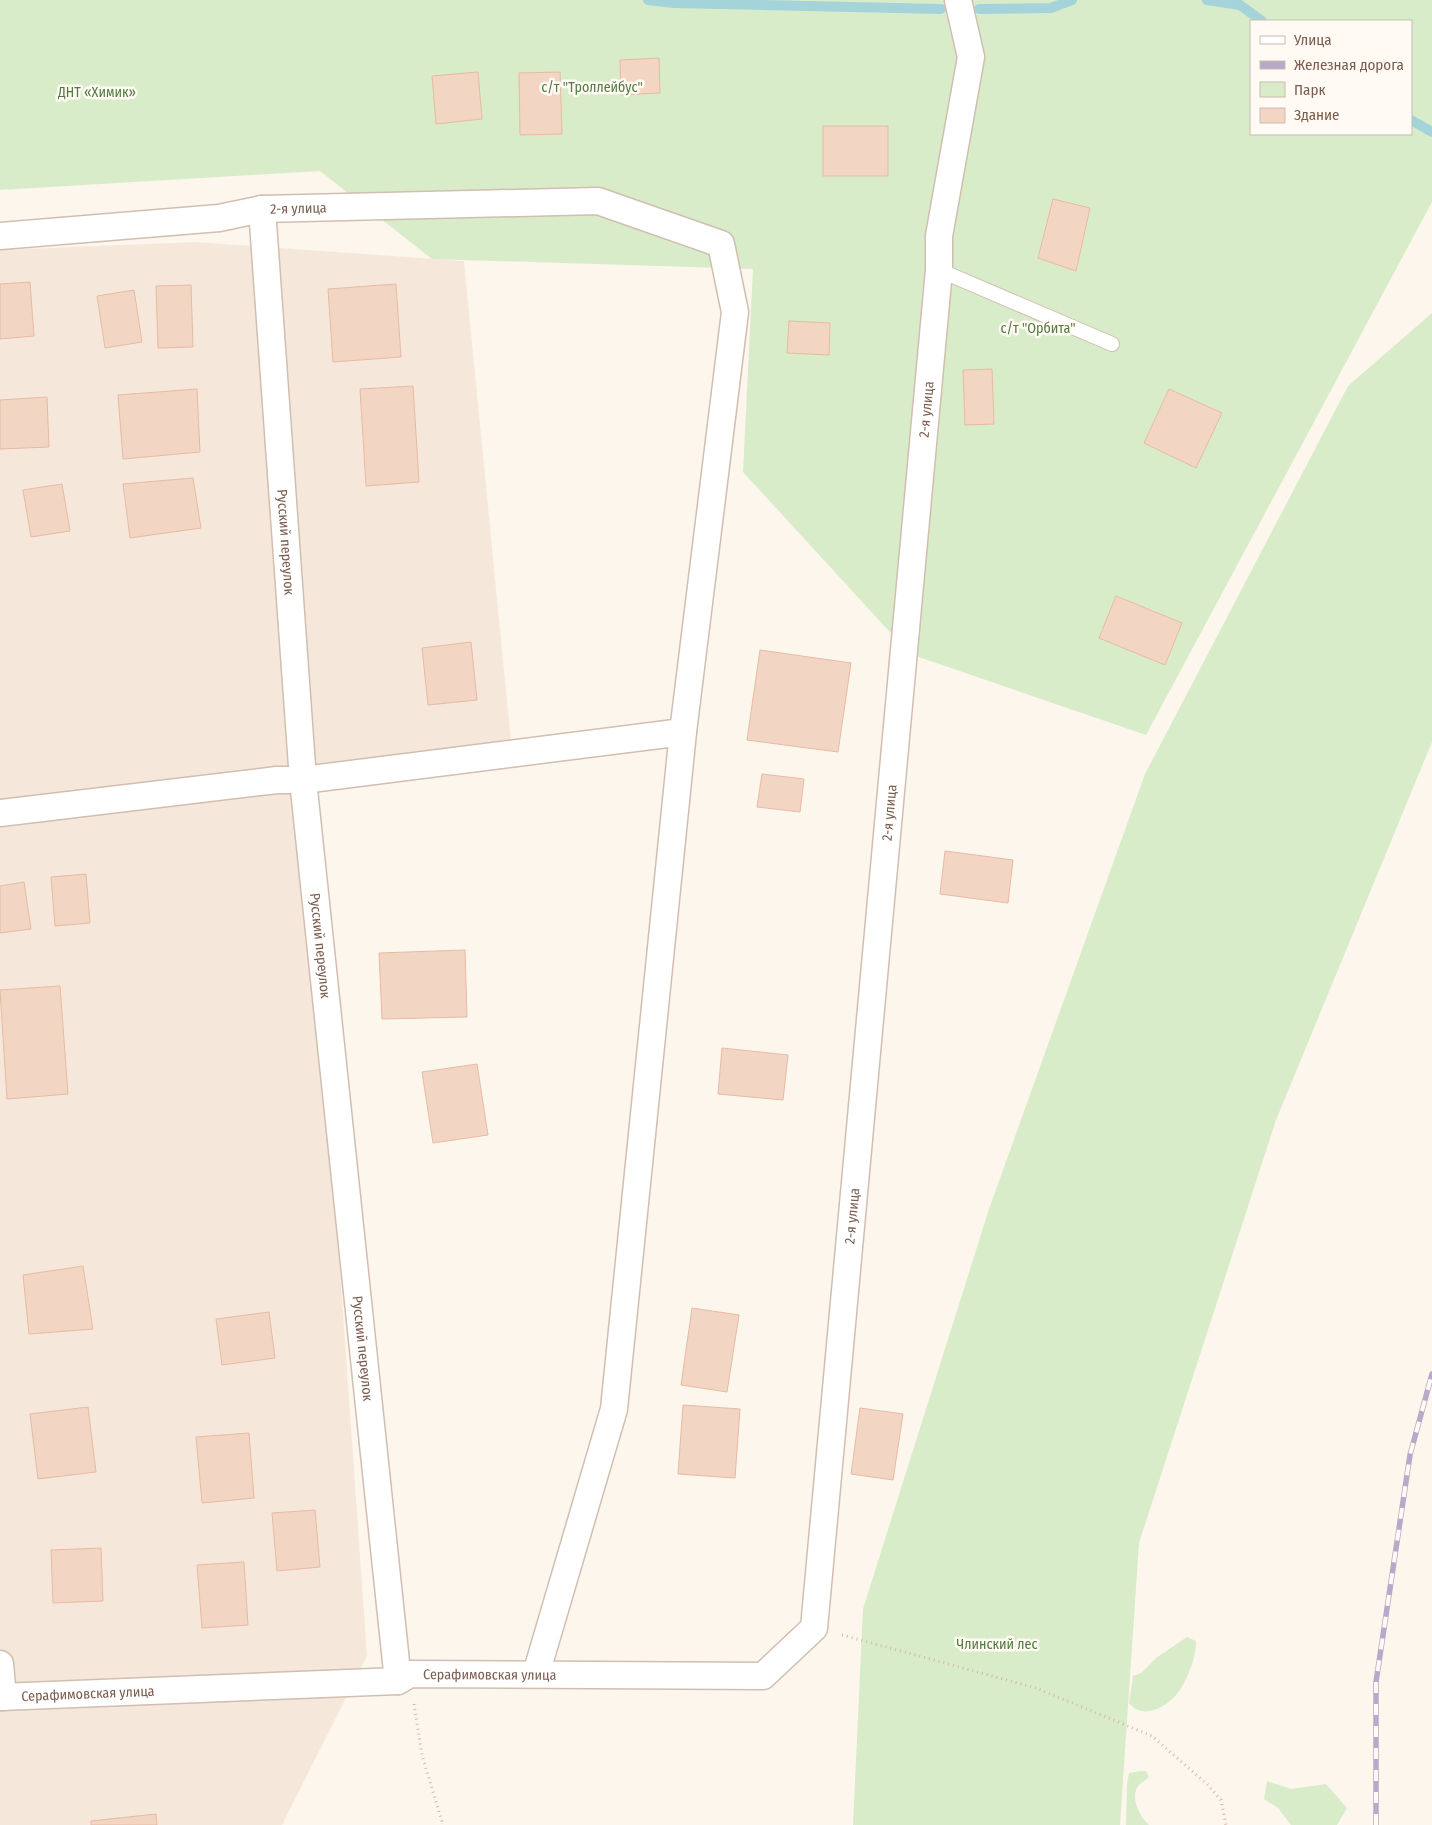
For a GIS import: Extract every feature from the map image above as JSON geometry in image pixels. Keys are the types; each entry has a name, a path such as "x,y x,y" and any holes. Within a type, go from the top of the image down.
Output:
{"street":[{"name":"2-я улица","path":"814,1628 939,270 939,236 971,57 958,0"},
{"name":"2-я улица","path":"0,236 219,218 262,209 598,201 721,244 735,312 684,732"},
{"name":"Русский переулок","path":"262,209 303,780 404,1678"},
{"path":"0,813 276,780 303,780 684,732 614,1409 536,1674"},
{"name":"Серафимовская улица","path":"2,1697 404,1678 536,1674 763,1676 814,1628"},
{"path":"0,1664 2,1697"}],"lane":[{"path":"939,270 1112,344"}],"path":[{"path":"814,1628 1036,1688 1152,1736 1208,1784 1222,1800 1226,1825"},
{"path":"404,1678 422,1755 443,1825"}],"shaded area":[{"path":"195,242 464,261 511,742 305,770 367,1656 282,1825 0,1825 0,250"}],"green space":[{"name":"с/т \"Орбита\"","path":"0,0 1432,0 1432,202 1146,735 910,654 743,472 753,269 432,259 320,171 0,190"},
{"name":"Члинский лес","path":"1432,313 1432,742 1276,1120 1139,1543 1120,1825 853,1825 863,1609 989,1209 1145,774 1348,386"},
{"path":"1187,1637 1196,1641 1196,1647 1190,1670 1180,1690 1160,1708 1140,1711 1134,1708 1129,1703 1133,1676 1141,1673 1156,1658"},
{"path":"1146,1771 1149,1777 1136,1790 1135,1801 1139,1812 1149,1825 1126,1825 1129,1773"},
{"path":"1267,1781 1291,1789 1326,1784 1347,1808 1337,1825 1291,1825 1278,1808 1264,1799"}],"building":[{"path":"659,58 660,93 621,95 620,60"},
{"path":"478,72 482,119 436,124 432,76"},
{"path":"560,72 562,134 520,135 519,73"},
{"path":"823,126 888,126 888,176 823,176"},
{"path":"1053,199 1090,208 1076,271 1038,258"},
{"path":"30,282 34,336 0,339 0,284"},
{"path":"396,284 401,357 333,362 328,289"},
{"path":"191,285 193,347 158,348 156,286"},
{"path":"134,290 142,342 105,348 97,296"},
{"path":"789,321 830,323 829,355 787,353"},
{"path":"992,369 994,424 965,425 963,370"},
{"path":"413,386 419,482 366,486 360,389"},
{"path":"197,389 200,452 123,459 118,395"},
{"path":"1169,389 1222,413 1196,468 1144,443"},
{"path":"47,397 49,447 0,449 0,400"},
{"path":"193,478 201,528 130,538 123,484"},
{"path":"62,484 70,531 31,537 23,490"},
{"path":"1116,596 1182,623 1165,665 1099,638"},
{"path":"471,642 477,700 428,705 422,648"},
{"path":"760,650 851,663 838,752 747,740"},
{"path":"762,774 804,779 800,812 757,807"},
{"path":"945,851 1013,860 1008,903 940,894"},
{"path":"86,874 90,923 55,926 51,877"},
{"path":"24,882 31,929 0,933 0,886"},
{"path":"465,950 467,1017 382,1019 379,953"},
{"path":"60,986 68,1094 7,1099 0,990"},
{"path":"722,1048 788,1055 783,1100 718,1094"},
{"path":"477,1064 488,1135 433,1143 422,1072"},
{"path":"83,1266 93,1329 29,1334 23,1275"},
{"path":"692,1308 739,1315 727,1392 681,1385"},
{"path":"269,1312 275,1358 222,1365 216,1319"},
{"path":"683,1405 740,1409 735,1478 678,1474"},
{"path":"88,1407 96,1472 38,1479 30,1414"},
{"path":"860,1408 903,1414 893,1480 851,1474"},
{"path":"249,1433 254,1498 202,1503 196,1437"},
{"path":"315,1510 320,1567 277,1571 272,1513"},
{"path":"101,1548 103,1601 53,1603 51,1550"},
{"path":"244,1562 248,1625 202,1628 197,1565"},
{"path":"156,1814 157,1825 91,1825 91,1821"}],"waterway":[{"path":"648,0 674,3 941,9"},
{"path":"979,9 1051,8 1072,0"},
{"path":"1207,0 1240,5 1261,20"},
{"path":"1412,121 1432,132"}],"railway":[{"path":"1376,1825 1376,1682 1410,1455 1432,1374"}],"park label":[{"name":"с/т \"Троллейбус\"","path":"592,87"},
{"name":"ДНТ «Химик»","path":"97,92"}]}
